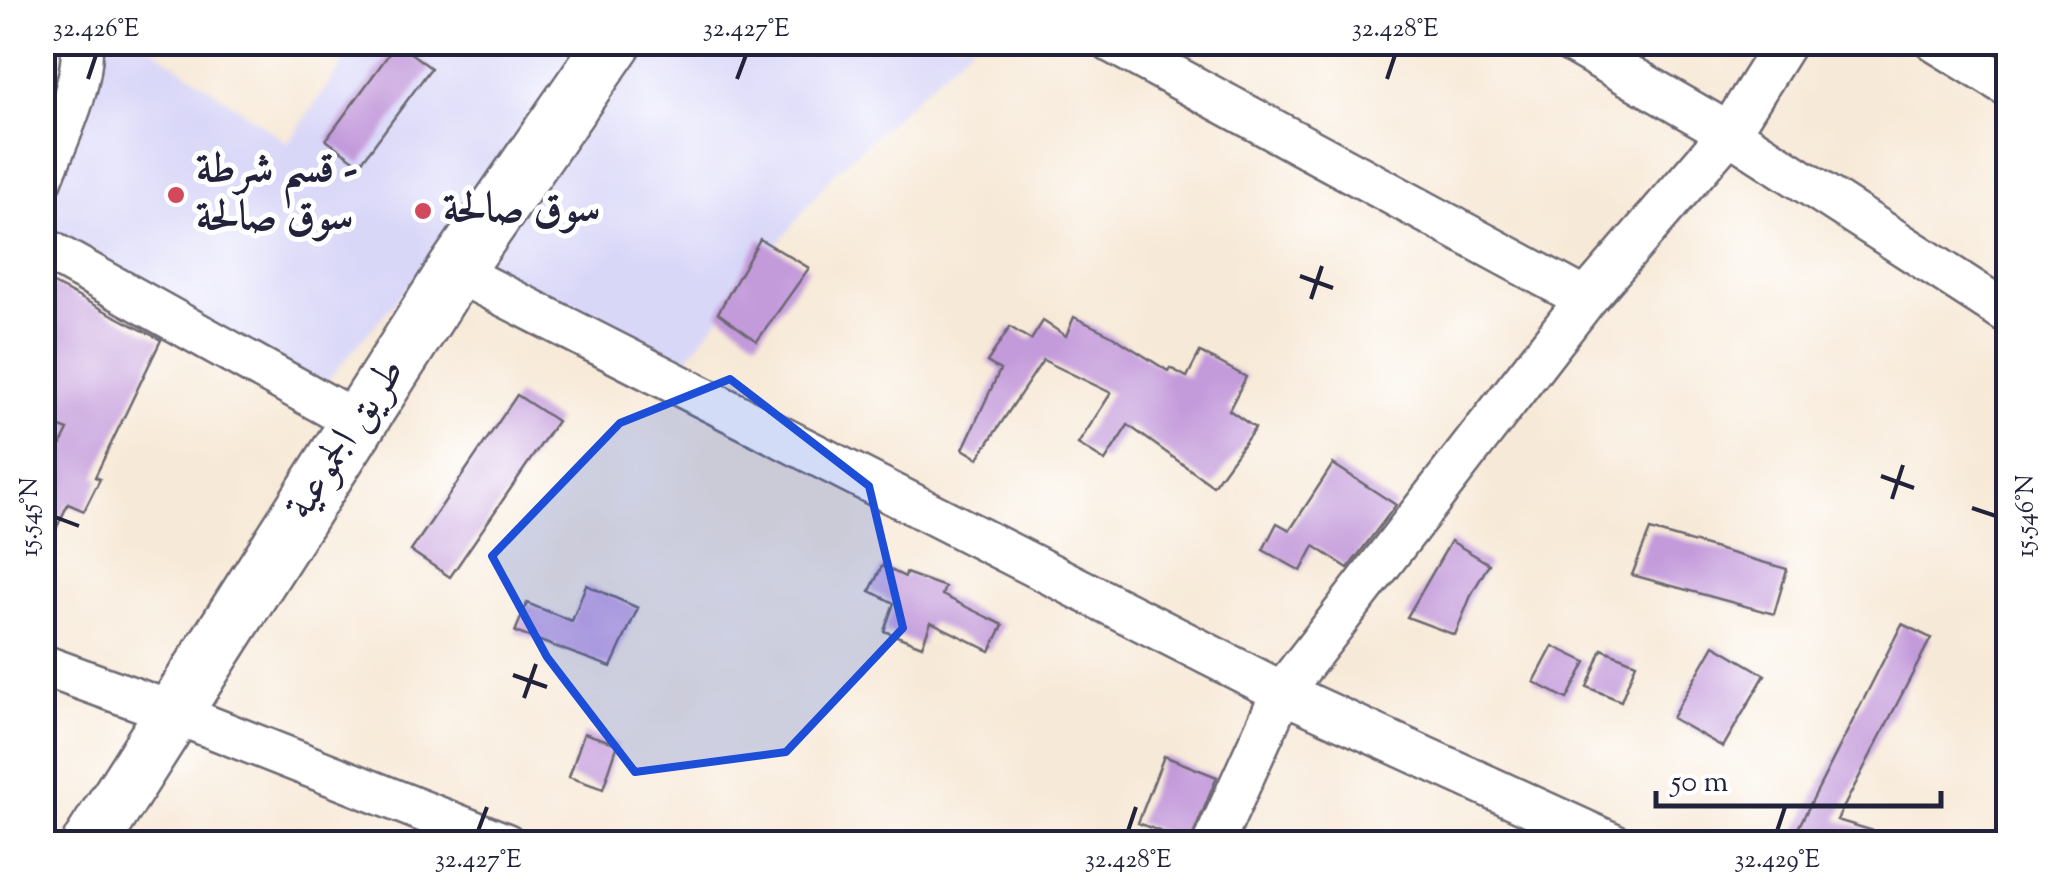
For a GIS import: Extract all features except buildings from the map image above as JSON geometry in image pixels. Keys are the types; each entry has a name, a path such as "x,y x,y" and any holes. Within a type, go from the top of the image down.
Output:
{"main road":[{"name":"طريق الجموعية","path":"90,844 455,271 614,42"}],"street":[{"path":"42,179 77,84 82,42"},
{"path":"1110,42 1586,299"},
{"path":"1572,42 1729,133 2008,313"},
{"path":"1213,844 1282,692 1586,299 1729,133 1786,42"},
{"path":"1936,42 2008,86"},
{"path":"42,248 359,422"},
{"path":"455,271 1282,692 1614,844"},
{"path":"42,665 506,844"}],"highlighted area":[{"path":"730,379 869,486 903,628 786,752 635,772 547,657 492,556 620,423"}],"shaded area":[{"name":"سوق صالحة","path":"79,43 145,43 288,143 357,43 974,43 833,174 685,361 641,352 435,255 313,397 43,247 42,167"}],"place":[{"name":"قسم شرطة - سوق صالحة","path":"176,195"},
{"name":"سوق صالحة","path":"423,211"}]}
